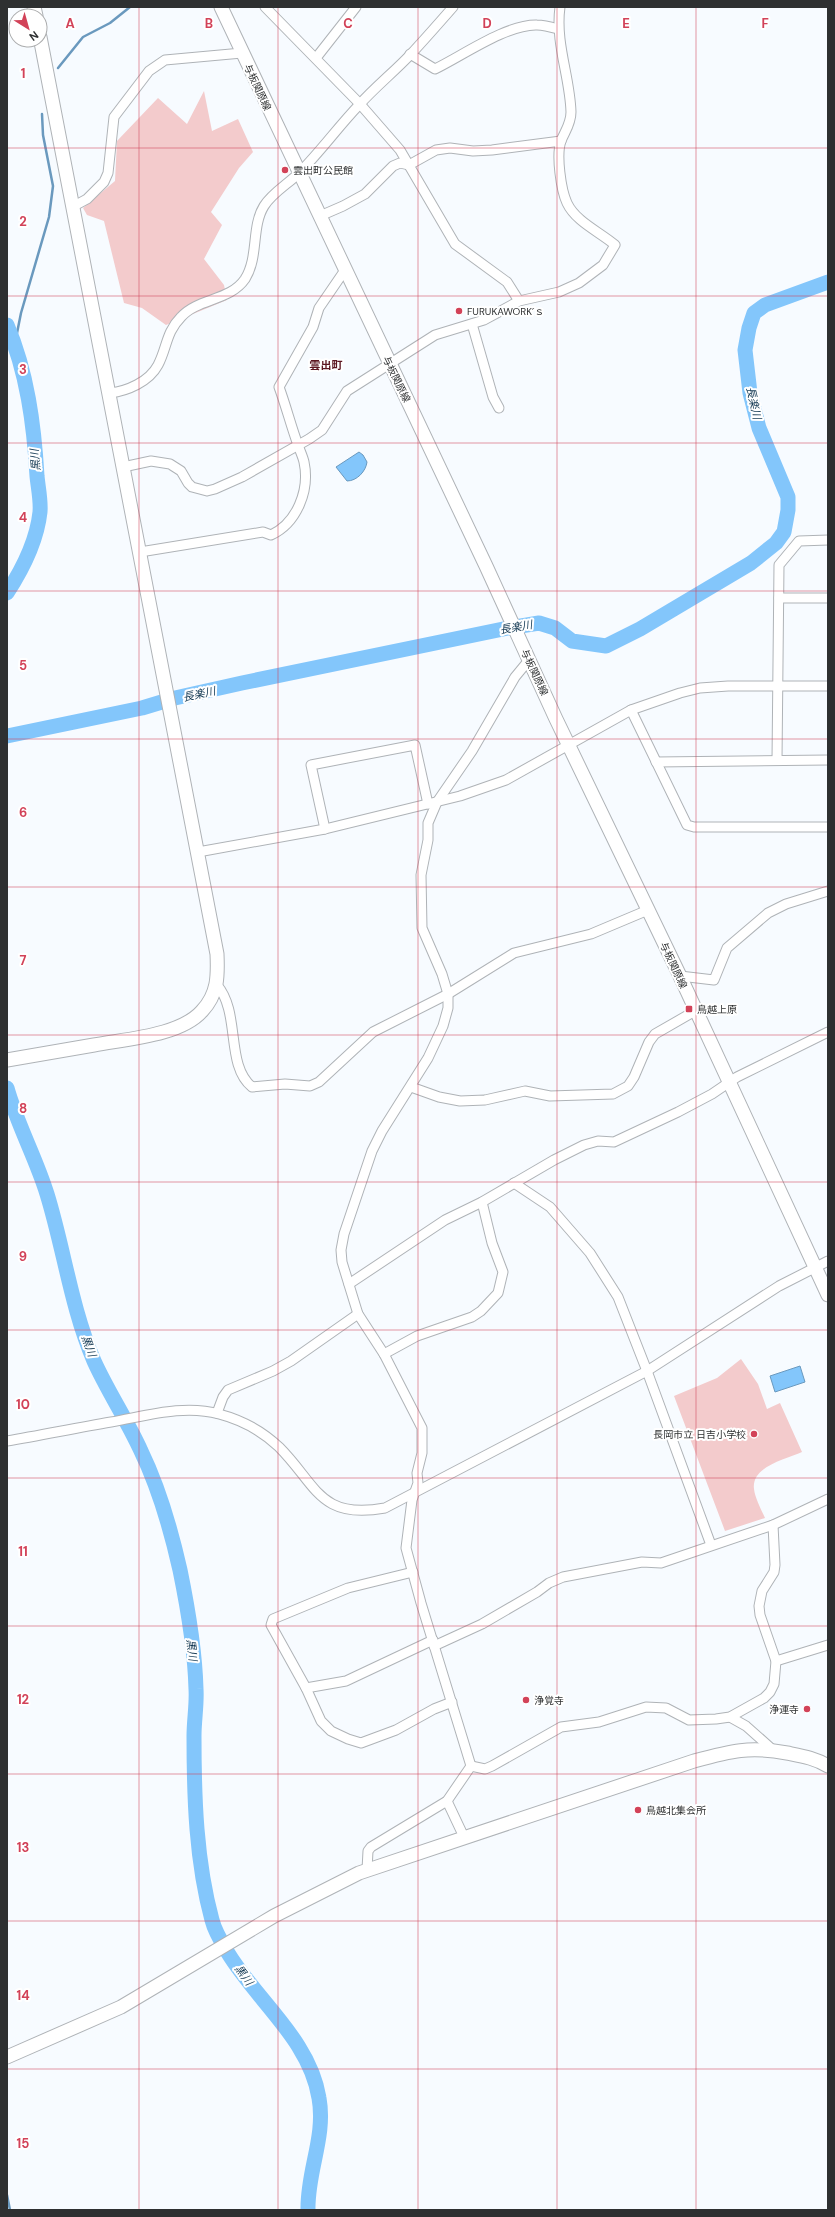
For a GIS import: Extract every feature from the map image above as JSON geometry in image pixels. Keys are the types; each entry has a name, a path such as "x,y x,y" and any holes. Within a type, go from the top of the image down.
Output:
{"street":[{"name":"与板関原線","path":"221,7 483,558 569,746 680,976 828,1295"},
{"path":"265,7 360,104 400,150 449,237 455,244 507,282 519,301"},
{"path":"316,58 356,7"},
{"path":"110,393 129,388 146,378 158,365 166,340 182,316 200,304 226,295 237,287 245,278 251,263 258,220 264,205 299,173 360,104 410,54 453,7"},
{"path":"123,467 151,461 170,464 181,471 192,487 207,492 242,477 322,430 347,391 359,381 390,364 435,335 490,318 519,301 559,292 579,283 603,266 615,245 575,215 564,194 559,158 561,141 567,132 571,113 558,29 560,7"},
{"path":"410,54 435,69 489,40 514,30 537,25 558,29"},
{"path":"7,1060 176,1028 202,1012 217,985 217,954 198,852 42,48"},
{"path":"74,206 88,199 104,182 108,173 114,116 149,71 165,60 242,53"},
{"path":"320,216 365,194 393,166 400,163 409,165 443,149 492,150 561,141"},
{"path":"140,552 263,532 271,535 279,531 298,508 305,488 304,463 279,387 313,327 320,308 345,270"},
{"path":"472,324 493,397 499,408"},
{"path":"777,760 779,565 799,541 828,540"},
{"path":"779,598 828,598"},
{"path":"367,1870 368,1851 370,1847 447,1801 467,1774 470,1766 406,1548 406,1539 414,1491 418,1483 417,1473 422,1453 422,1428 384,1354 358,1314 342,1262 344,1234 372,1151 382,1131 428,1058 443,1026 448,1008 448,994 442,974 422,928 420,875 428,840 428,824 437,802 472,751 515,677 529,660"},
{"path":"198,852 325,829 437,802 506,780 631,710 661,698 700,688 778,685 828,686"},
{"path":"631,710 687,825 694,827 828,827"},
{"path":"325,829 311,765 415,745 428,804"},
{"path":"656,762 828,760"},
{"path":"680,976 714,980 727,948 768,913 786,904 828,891"},
{"path":"217,985 228,999 239,1066 243,1078 252,1087 285,1084 310,1086 319,1082 373,1032 448,994 514,953 591,934 648,910"},
{"path":"411,1087 439,1097 460,1101 485,1100 525,1091 550,1096 613,1094 621,1091 631,1082 649,1042 655,1034 695,1011"},
{"path":"349,1284 445,1220 482,1202 584,1145 598,1141 614,1142 664,1119 712,1094 729,1082 828,1032"},
{"path":"514,1183 550,1208 590,1253 618,1297 648,1371 712,1545"},
{"path":"384,1354 417,1336 482,1311 498,1293 503,1272 492,1243 482,1202"},
{"path":"7,1441 155,1414 185,1410 217,1413 242,1422 267,1437 290,1460 313,1490 325,1500 338,1506 369,1511 385,1508 414,1491 648,1371 773,1290 828,1261"},
{"path":"217,1413 228,1390 273,1371 291,1361 358,1314"},
{"path":"306,1688 346,1681 433,1643 482,1624 537,1592 549,1583 563,1577 642,1562 661,1563 773,1525 828,1499"},
{"path":"470,1766 485,1769 561,1727 599,1722 646,1706 666,1708 689,1720 730,1717 764,1698 770,1692 774,1684 776,1661 760,1615 759,1606 762,1590 774,1572 773,1525"},
{"path":"413,1572 348,1588 273,1619 271,1625 325,1726 348,1739 361,1743 396,1730 434,1709 452,1702"},
{"path":"776,1661 828,1645"},
{"path":"730,1717 746,1726 773,1750"},
{"path":"7,2057 121,2007 298,1902 367,1870 694,1761 736,1750 773,1750 810,1757 828,1766"},
{"path":"447,1801 464,1837"}],"shaded area":[{"path":"204,91 212,131 238,119 253,152 239,168 211,212 222,225 204,259 224,285 227,300 166,325 142,308 124,303 104,221 87,215 83,208 115,181 117,141 158,98 187,124"},
{"path":"741,1359 758,1384 767,1409 780,1403 802,1452 771,1464 758,1474 754,1489 765,1518 725,1531 674,1396 717,1378"}],"water":[{"path":"359,452 363,455 367,462 366,465 363,472 351,481 347,481 336,467"},
{"path":"800,1366 805,1382 775,1392 770,1376"}],"waterway":[{"path":"58,68 83,37 110,23 130,7"},
{"path":"15,343 21,313 49,217 53,186 43,135 42,114"},
{"name":"長楽川","path":"7,736 142,708 175,698 242,683 508,628 539,623 555,628 572,641 606,646 640,629 751,563 776,543 784,532 788,510 788,497 759,428 750,393 745,350 749,328 754,313 765,305 828,282"},
{"name":"黒川","path":"7,325 20,361 28,399 34,437 40,498 40,512 36,533 23,565 7,593"},
{"name":"黒川","path":"7,1088 47,1194 79,1320 86,1341 99,1372 130,1428 147,1465 159,1494 173,1540 186,1599 194,1659 196,1695 194,1736 195,1806 202,1875 213,1924 223,1945 240,1971 294,2039 314,2077 319,2098 320,2126 310,2182 308,2210"},
{"path":"7,2195 10,2210"}],"place":[{"name":"雲出町公民館","path":"285,170"},
{"name":"FURUKAWORK´ｓ","path":"459,311"},
{"name":"鳥越上原","path":"689,1009"},
{"name":"長岡市立 日吉小学校","path":"754,1434"},
{"name":"浄覚寺","path":"526,1700"},
{"name":"浄運寺","path":"807,1709"},
{"name":"鳥越北集会所","path":"638,1810"}],"district":[{"name":"雲出町","path":"326,365"}]}
